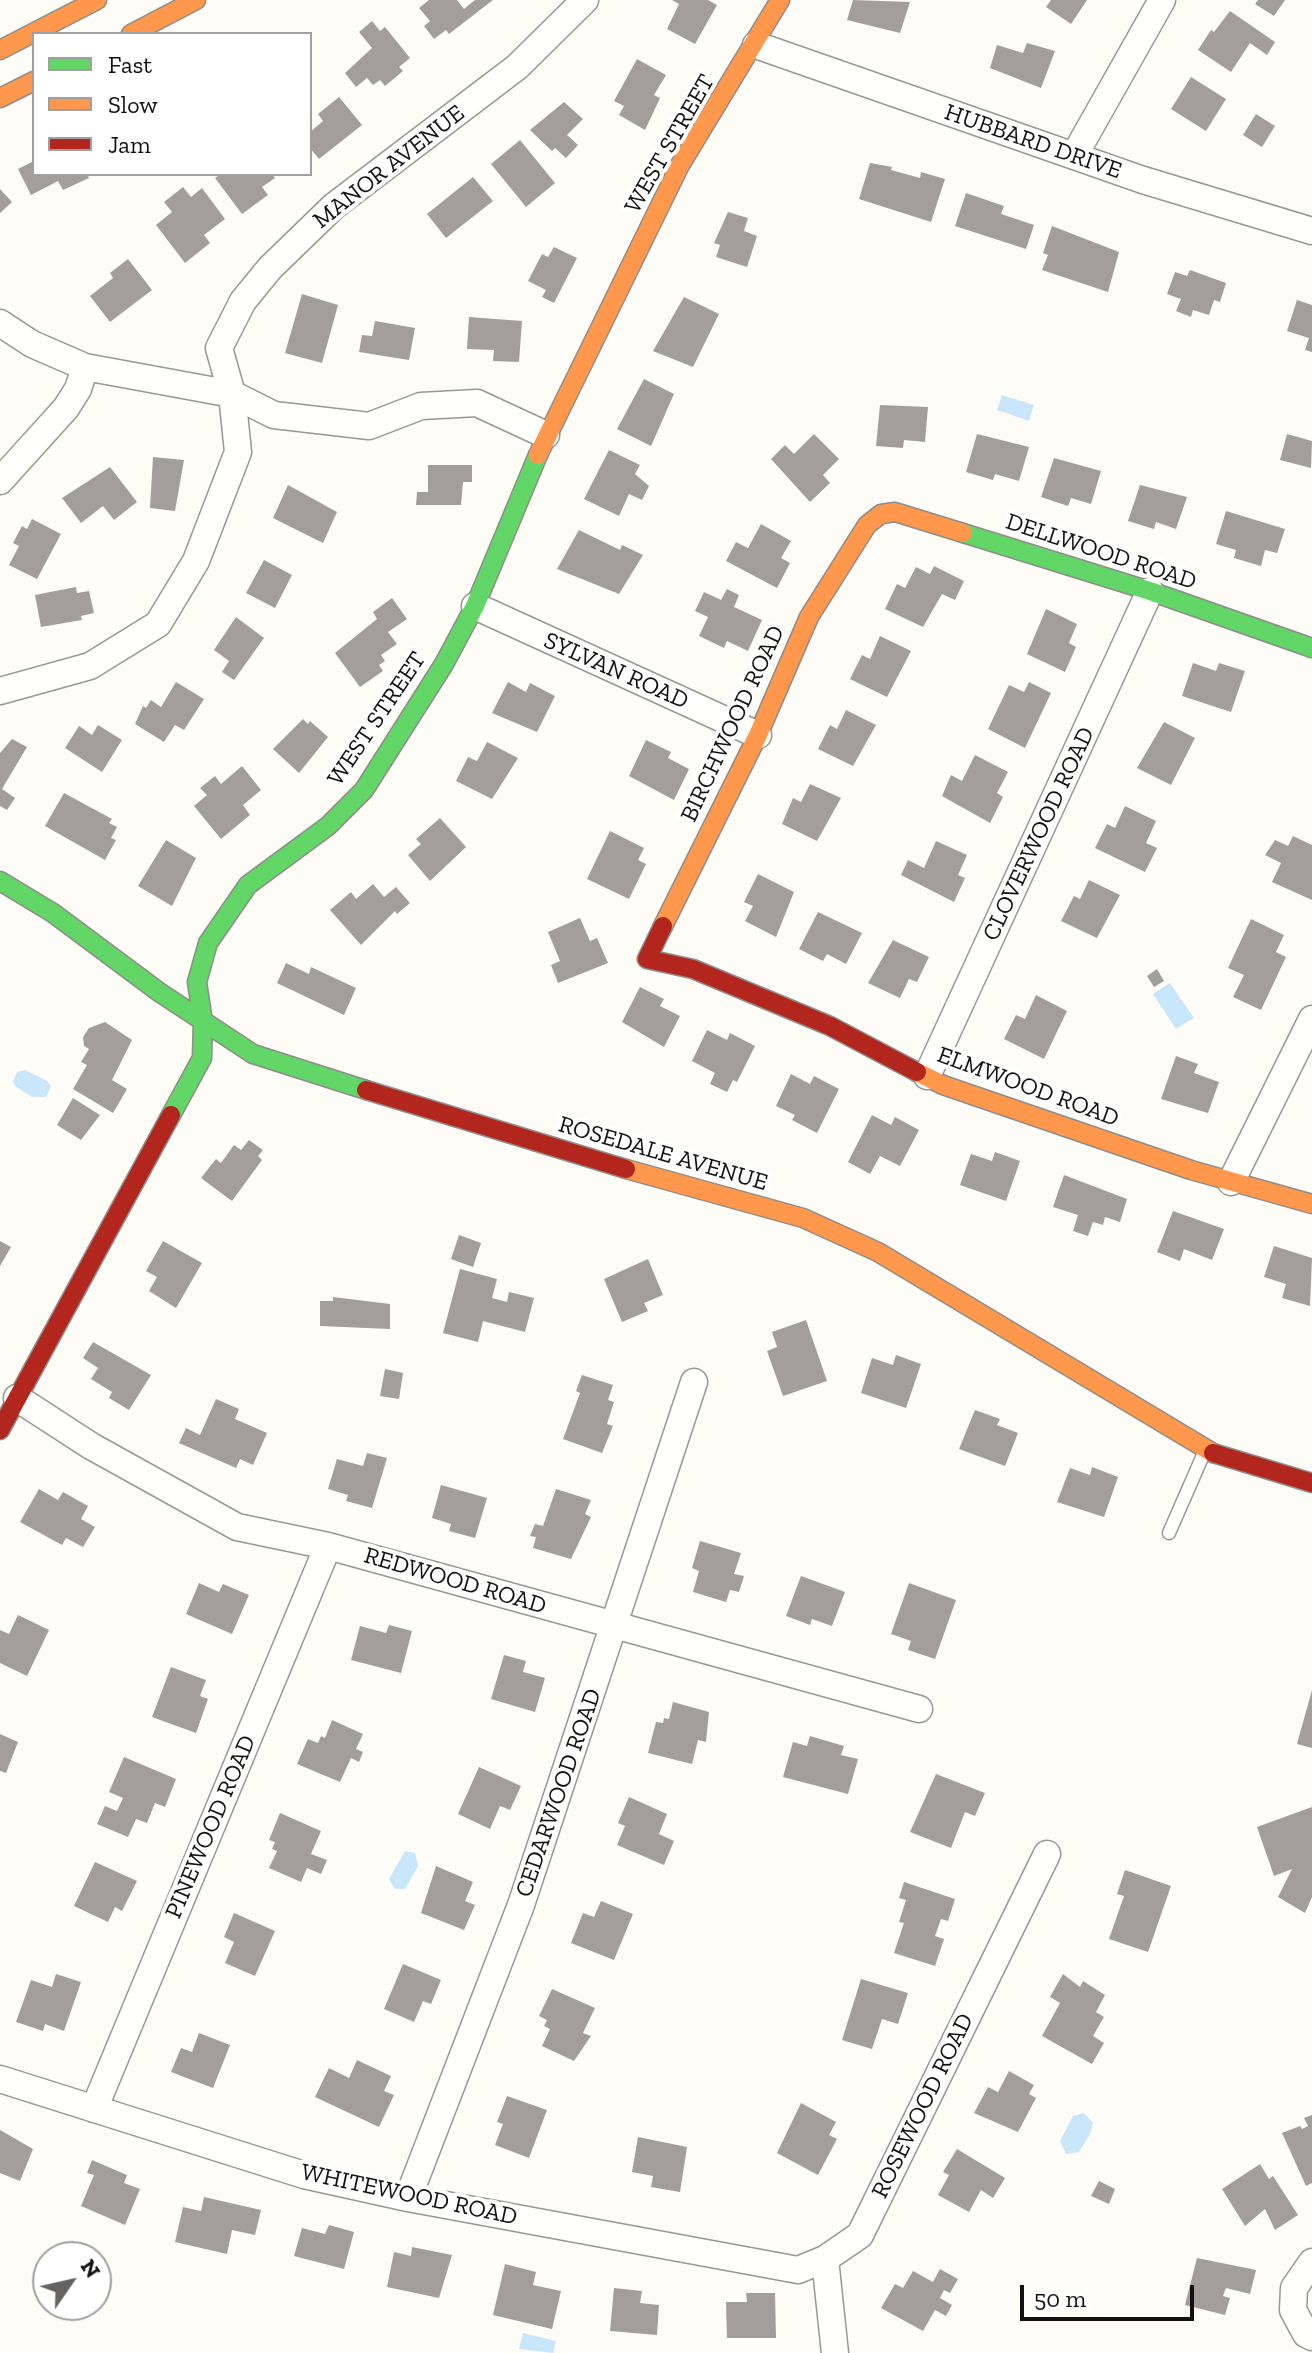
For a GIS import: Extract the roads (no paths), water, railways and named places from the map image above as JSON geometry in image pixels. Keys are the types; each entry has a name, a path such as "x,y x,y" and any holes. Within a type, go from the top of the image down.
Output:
{"street":[{"path":"33,32 97,0"},
{"path":"135,32 196,0"},
{"name":"MANOR AVENUE","path":"0,691 90,666 129,645 158,624 170,610 196,561 238,452 232,394 219,348 243,301 270,268 334,206 517,67 585,0"},
{"name":"WEST STREET","path":"0,1430 202,1058 203,1022 197,982 208,943 227,911 248,885 328,826 364,790 444,664 475,606 546,435 680,165 756,45 780,0"},
{"path":"1074,156 1162,0"},
{"path":"19,88 1,48 32,32"},
{"name":"HUBBARD DRIVE","path":"756,45 1074,156 1312,231"},
{"path":"0,323 32,344 85,367 232,394 274,415 369,426 421,406 477,403 546,435"},
{"path":"0,481 66,408 78,389 85,367"},
{"name":"DELLWOOD ROAD","path":"875,518 895,512 1150,591 1312,648"},
{"name":"BIRCHWOOD ROAD","path":"647,959 758,735 809,617 867,525 875,518"},
{"name":"CLOVERWOOD ROAD","path":"927,1076 1150,591"},
{"name":"SYLVAN ROAD","path":"475,606 758,735"},
{"name":"ROSEDALE AVENUE","path":"0,881 53,913 203,1022 253,1054 521,1139 803,1218 878,1252 1205,1450 1312,1483"},
{"name":"ELMWOOD ROAD","path":"647,959 693,969 816,1020 943,1085 1231,1182 1312,1204"},
{"path":"1231,1182 1312,1019"},
{"name":"CEDARWOOD ROAD","path":"408,2198 521,1905 616,1626 694,1382"},
{"name":"REDWOOD ROAD","path":"17,1398 91,1446 237,1527 328,1546 919,1709"},
{"name":"PINEWOOD ROAD","path":"94,2109 328,1546"},
{"name":"ROSEWOOD ROAD","path":"825,2259 860,2235 1047,1854"},
{"name":"WHITEWOOD ROAD","path":"0,2079 304,2175 408,2198 798,2270 825,2259"},
{"path":"825,2259 835,2353"},
{"path":"1312,2262 1294,2288 1293,2310 1306,2334 1312,2337"}],"lane":[{"path":"1169,1533 1205,1450"}],"water":[{"path":"1002,395 1034,405 1029,421 997,410"},
{"path":"1170,983 1194,1018 1176,1029 1153,994"},
{"path":"25,1070 51,1086 46,1097 32,1097 15,1086 13,1081 17,1072"},
{"path":"405,1851 415,1853 418,1866 405,1889 395,1889 389,1879"},
{"path":"1084,2113 1093,2123 1090,2134 1079,2152 1066,2154 1060,2141 1073,2116"},
{"path":"523,2333 556,2341 553,2353 519,2349"}]}
